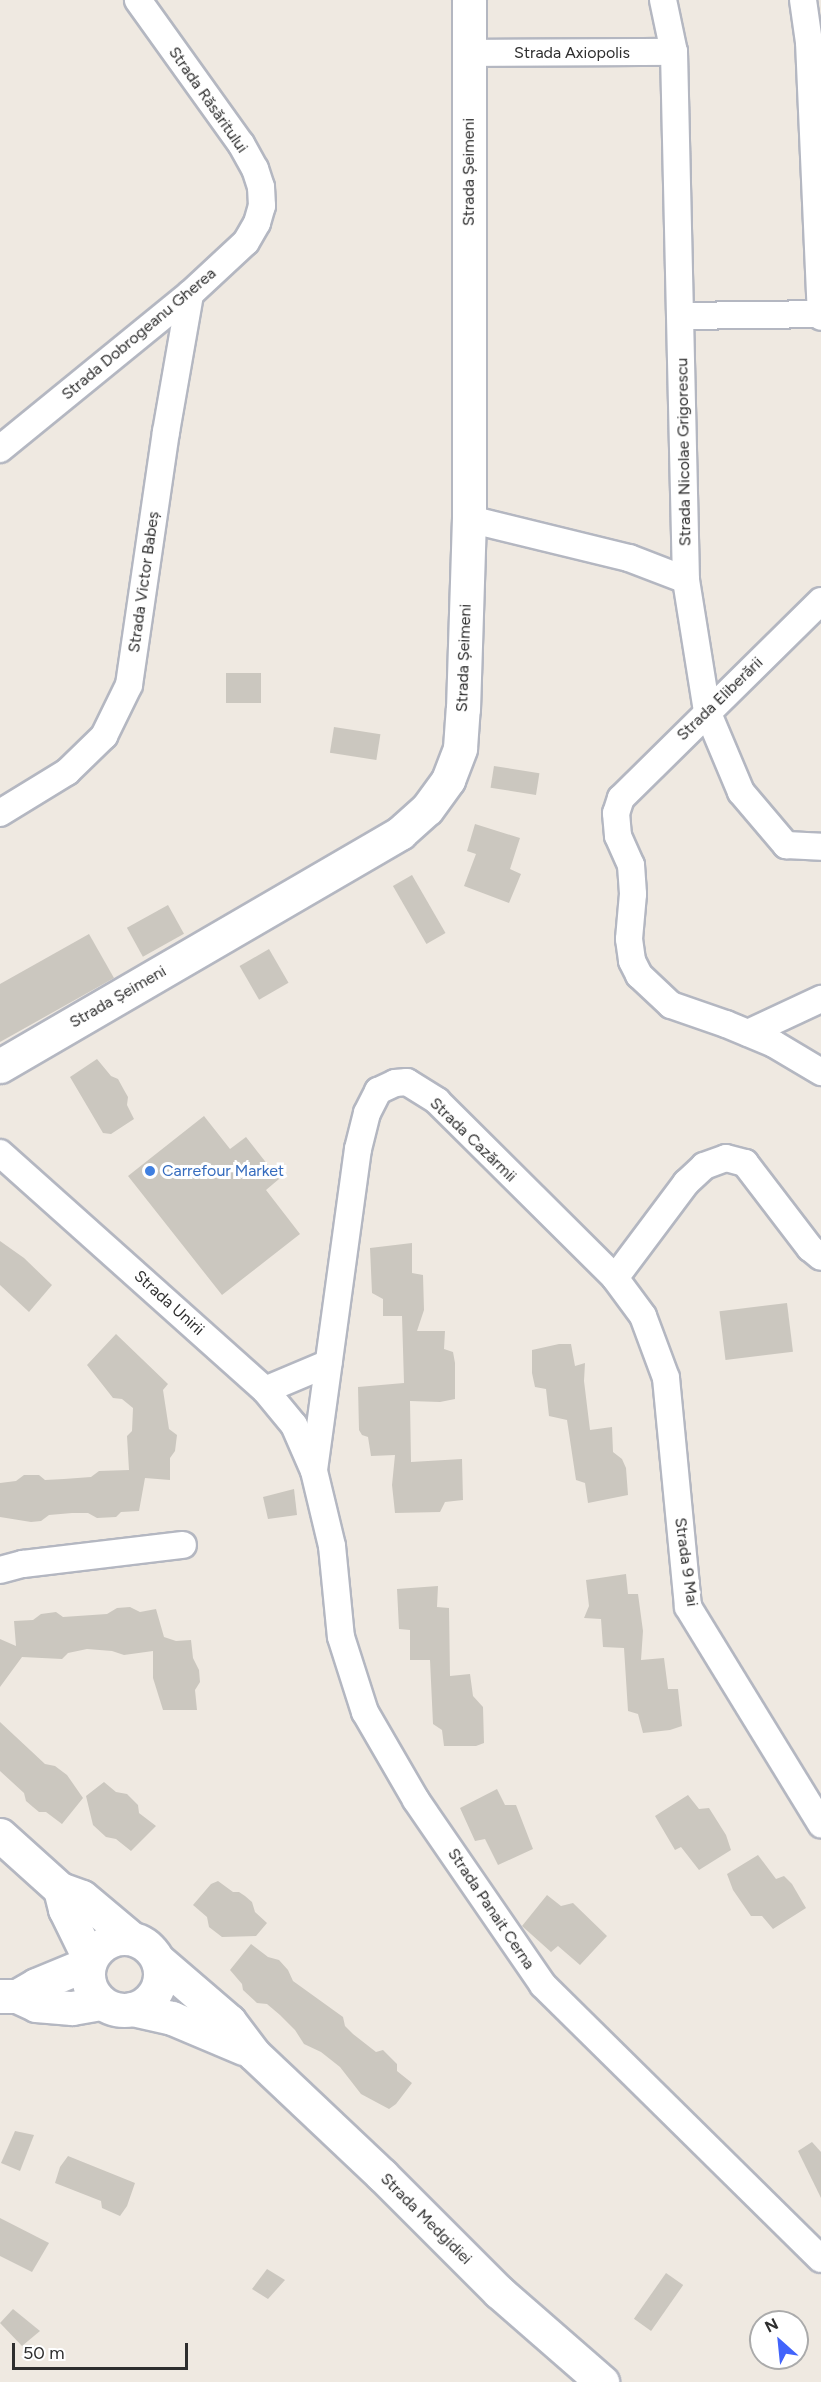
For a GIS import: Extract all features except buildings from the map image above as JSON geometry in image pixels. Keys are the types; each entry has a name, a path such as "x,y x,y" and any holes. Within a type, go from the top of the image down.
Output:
{"main road":[{"name":"Strada Șeimeni","path":"0,1066 400,833 427,809 448,780 460,748 469,519 470,0"},
{"path":"0,1835 60,1888 82,1897 131,1938 147,1946 158,1960 160,1970 156,1991 142,2005 72,2008 36,2005 9,1996"},
{"path":"60,1888 65,1909 90,1961"},
{"path":"117,2006 89,1985 90,1961 97,1949 107,1942 131,1938"},
{"name":"Strada Medgidiei","path":"158,1960 229,2021 254,2054 382,2175 499,2292 602,2382"},
{"path":"9,1996 90,1961"},
{"name":"Strada Medgidiei","path":"117,2006 172,2018 212,2033 254,2054"}],"street":[{"name":"Strada Răsăritului","path":"138,0 241,144 261,187 262,206"},
{"name":"Strada Nicolae Grigorescu","path":"663,0 674,52 682,316 686,580 707,711 741,792 786,846 821,847"},
{"path":"682,316 821,315 809,42 803,0"},
{"name":"Strada Axiopolis","path":"470,53 674,52"},
{"name":"Strada Dobrogeanu Gherea","path":"0,449 190,294 246,242 257,223 262,206"},
{"name":"Strada Victor Babeș","path":"0,813 67,772 104,736 129,685 166,432 190,294"},
{"path":"469,519 629,558 686,580"},
{"name":"Strada Eliberării","path":"748,1033 671,1005 639,975 632,961 629,939 633,894 631,865 618,836 616,813 621,798 821,601"},
{"path":"748,1033 821,999"},
{"path":"748,1033 821,1072"},
{"name":"Strada Cazărmii","path":"314,1471 358,1149 367,1113 378,1091 394,1083 407,1082 437,1101 615,1278"},
{"name":"Strada Unirii","path":"0,1153 266,1390 294,1425 314,1471"},
{"path":"615,1278 686,1183 704,1166 726,1158 745,1163 810,1248 821,1257"},
{"name":"Strada 9 Mai","path":"615,1278 643,1316 666,1378 688,1606 821,1824"},
{"path":"266,1390 329,1363"},
{"name":"Strada Panait Cerna","path":"314,1471 332,1546 341,1637 365,1712 416,1800 543,1985 821,2259"},
{"path":"0,1570 23,1564 183,1545"}],"place":[{"name":"Carrefour Market","path":"150,1171"}]}
